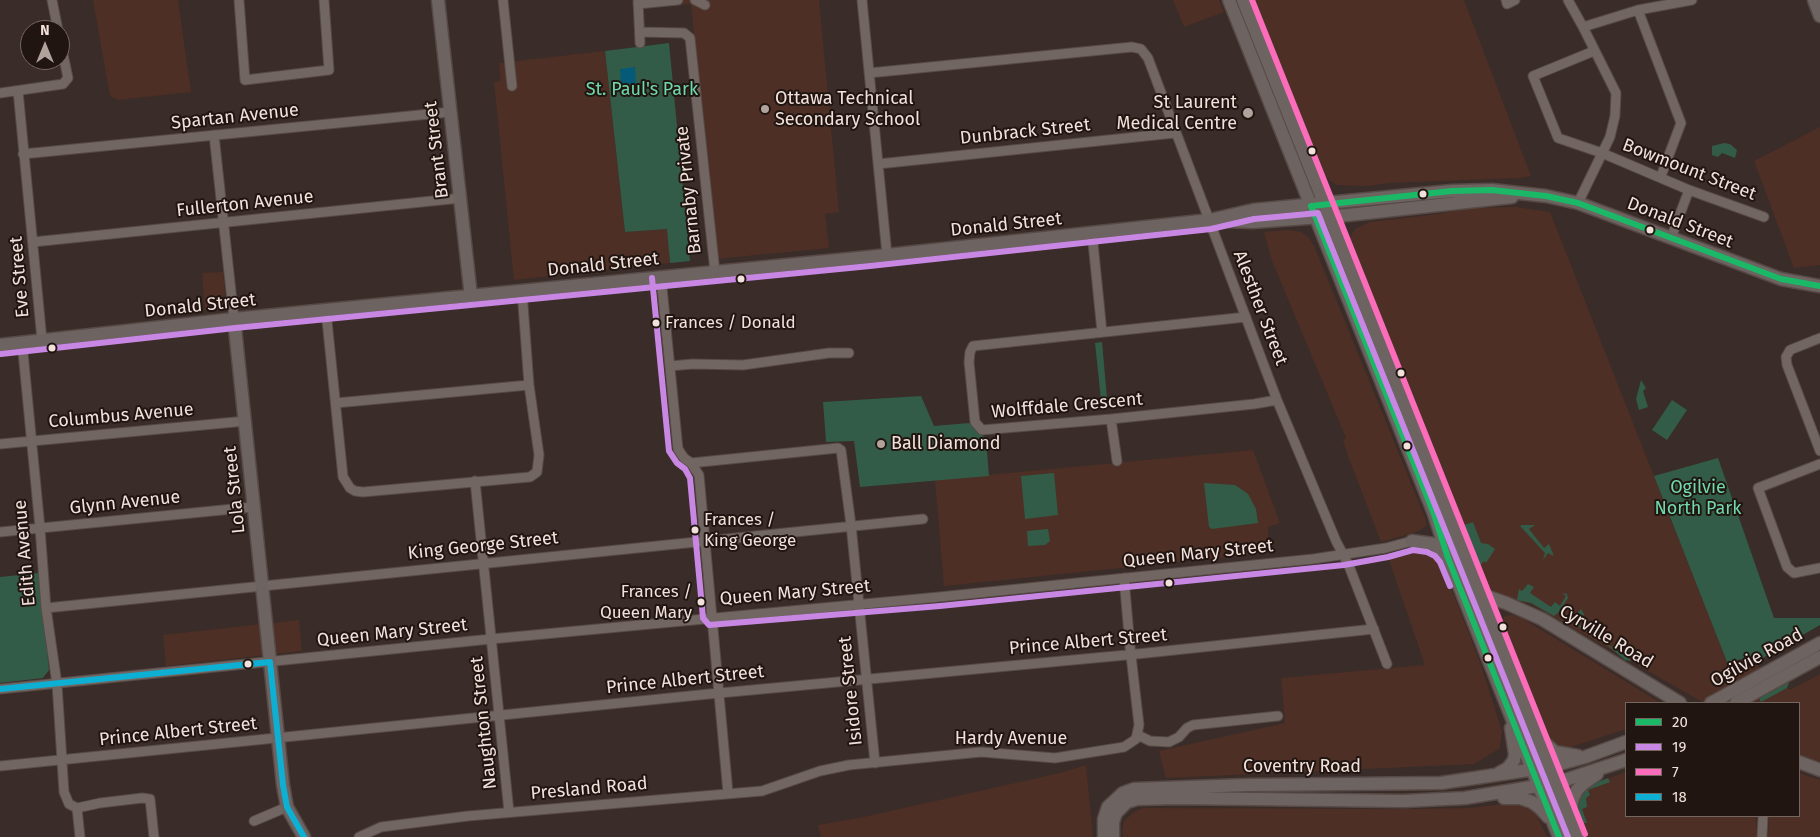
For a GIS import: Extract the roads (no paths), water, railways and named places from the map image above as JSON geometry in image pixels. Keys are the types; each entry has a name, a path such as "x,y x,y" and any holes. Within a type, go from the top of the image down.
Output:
{"main road":[{"name":"Brant Street","path":"438,0 471,297"},
{"path":"1228,0 1434,514 1448,558 1557,832"},
{"path":"1243,0 1578,837"},
{"path":"1814,0 1820,16"},
{"name":"Donald Street","path":"0,345 234,319 887,255 1210,220 1253,222 1326,210 1380,213 1527,194 1578,203 1781,279 1820,286"},
{"name":"Lola Street","path":"234,319 283,786 287,807 304,837"},
{"path":"1412,542 1430,531 1434,514"},
{"path":"1412,542 1425,542 1437,546 1448,558"},
{"name":"Cyrville Road","path":"1480,594 1529,613 1558,628 1678,702"},
{"name":"Cyrville Road","path":"1470,612 1486,609 1499,610 1511,606"},
{"name":"Ogilvie Road","path":"1713,702 1820,643"},
{"name":"Ogilvie Road","path":"1738,702 1820,657"},
{"path":"1660,692 1667,702"},
{"path":"1472,779 1502,772 1514,760 1515,754 1508,706"},
{"path":"1537,736 1555,752 1585,757"},
{"path":"1533,770 1585,757 1625,742"},
{"path":"1539,787 1625,760"},
{"path":"1800,762 1820,770"},
{"path":"1569,816 1573,798 1580,786 1612,766"},
{"name":"Coventry Road","path":"1104,837 1103,824 1108,807 1120,795 1134,789 1247,785 1432,783 1533,770"},
{"name":"Coventry Road","path":"1113,837 1113,824 1116,813 1127,802 1137,799 1404,801 1482,796 1539,787"},
{"path":"1482,796 1520,798 1532,802 1540,808 1557,832"}],"street":[{"path":"52,0 56,20"},
{"path":"238,0 245,80 329,70 324,0"},
{"path":"504,0 512,86"},
{"path":"640,43 638,2 678,0"},
{"path":"695,0 705,5"},
{"path":"862,0 887,255"},
{"path":"1506,0 1507,4 1515,0"},
{"path":"1568,0 1616,92 1615,116 1610,137 1578,203"},
{"path":"1583,26 1638,10 1692,0"},
{"path":"1638,10 1682,123 1661,176"},
{"name":"Barnaby Private","path":"640,32 684,33 690,38 715,272"},
{"name":"Alesther Street","path":"869,72 1132,47 1141,49 1148,58 1277,400 1343,556 1349,566 1388,664"},
{"name":"Bowmount Street","path":"1594,50 1533,76 1558,138 1602,153 1661,176 1689,190 1764,217"},
{"path":"0,93 63,84 68,78 66,70"},
{"name":"Eve Street","path":"18,91 42,340"},
{"name":"Spartan Avenue","path":"23,154 450,112"},
{"name":"Dunbrack Street","path":"878,164 1176,133"},
{"name":"Lola Street","path":"214,135 234,319"},
{"path":"1671,238 1689,190"},
{"name":"Fullerton Avenue","path":"33,242 461,198"},
{"path":"1092,233 1102,332"},
{"path":"661,277 678,449 699,474 728,793"},
{"path":"326,311 343,477 350,488 363,492 530,477 537,472 539,455 529,385 522,291"},
{"name":"Wolffdale Crescent","path":"1246,316 974,346 970,352 969,362 974,422 982,430 1112,419 1277,400"},
{"path":"1820,338 1790,350 1786,356 1787,365 1820,451"},
{"name":"Edith Avenue","path":"22,342 46,608 56,684 64,792 69,804 77,808"},
{"path":"670,366 693,364 743,365 829,353 849,353"},
{"path":"336,404 529,385"},
{"path":"1112,419 1117,461"},
{"name":"Columbus Avenue","path":"0,444 246,421"},
{"name":"Isidore Street","path":"691,463 838,448 841,450 851,525 875,763"},
{"path":"1820,464 1758,488 1787,567 1794,573 1820,568"},
{"name":"Naughton Street","path":"475,481 509,812"},
{"name":"Glynn Avenue","path":"0,532 253,507"},
{"name":"King George Street","path":"46,608 484,562 923,519"},
{"name":"Queen Mary Street","path":"0,689 491,638 1343,556 1412,542"},
{"path":"1124,578 1138,718 1138,735 1150,741 1169,742 1179,737 1193,724 1278,716"},
{"name":"Prince Albert Street","path":"0,766 718,693 1131,655 1374,629"},
{"name":"Hardy Avenue","path":"820,771 849,765 980,752 1055,758 1124,747 1133,742 1138,735"},
{"name":"Presland Road","path":"360,837 381,827 509,812 772,789 820,771"},
{"path":"80,837 77,808 100,802 142,798 150,799 154,837"},
{"path":"254,821 287,807"},
{"path":"1762,817 1762,837"}],"water":[{"path":"635,67 636,84 621,85 620,69"}],"place":[{"name":"Ottawa Technical Secondary School","path":"765,109"},
{"name":"St Laurent Medical Centre","path":"1248,113"},
{"name":"Frances / Donald","path":"656,323"},
{"name":"Ball Diamond","path":"881,444"},
{"name":"Frances / King George","path":"695,530"},
{"name":"Frances / Queen Mary","path":"701,602"}],"park label":[{"name":"St. Paul's Park","path":"642,90"},
{"name":"Ogilvie North Park","path":"1698,498"}]}
